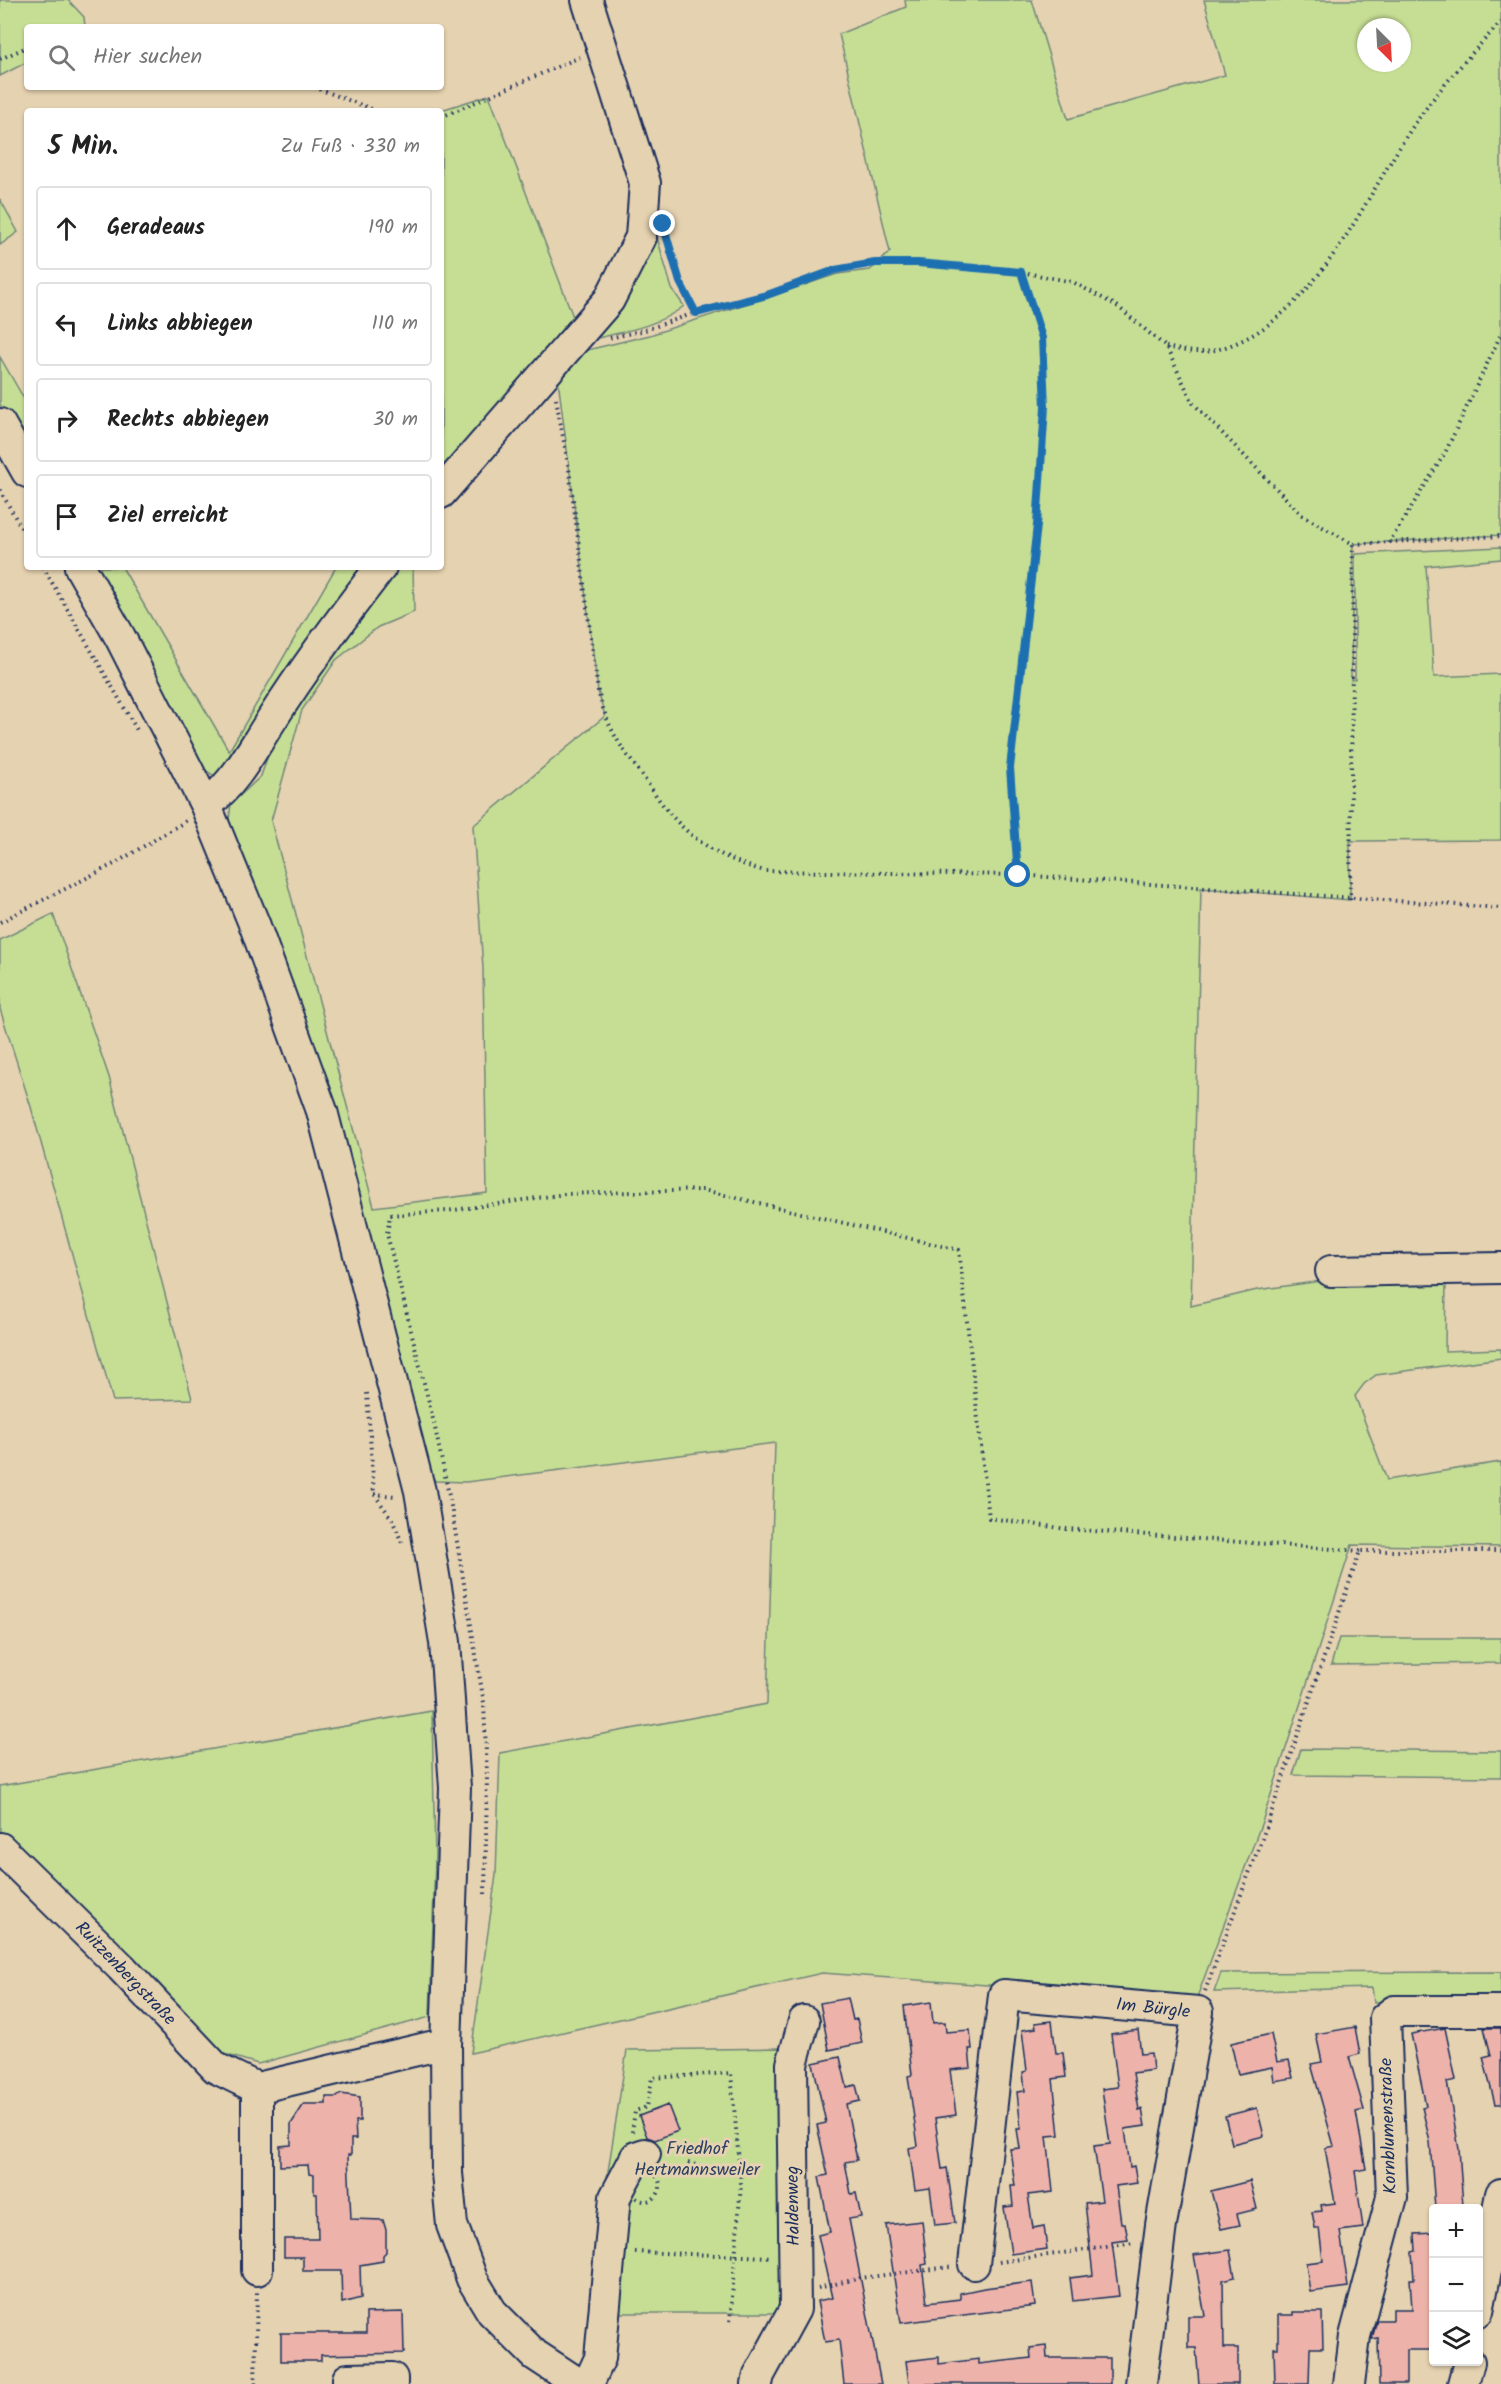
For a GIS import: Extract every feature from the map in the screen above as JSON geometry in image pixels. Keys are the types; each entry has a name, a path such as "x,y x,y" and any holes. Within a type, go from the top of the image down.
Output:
{"street":[{"path":"444,490 609,300 641,237 645,183 587,0"},
{"path":"0,424 24,467"},
{"path":"82,570 120,637 193,812 255,926 322,1111 420,1491 445,1642 453,1741 453,1880 446,2046 447,2173 452,2225 458,2247 472,2279 492,2312 512,2335 535,2355 579,2384"},
{"path":"193,812 230,784 250,758 271,720 379,570"},
{"path":"1331,1271 1501,1268"},
{"name":"Ruitzenbergstraße","path":"0,1848 121,1967 216,2068 257,2088"},
{"name":"Im Bürgle","path":"974,2264 1005,1995 1198,2012 1161,2225 1141,2384"},
{"name":"Kornblumenstraße","path":"1349,2384 1355,2336 1392,2197 1385,2018 1394,2011 1501,2011"},
{"name":"Haldenweg","path":"757,2384 759,2374 795,2309 792,2064 804,2021"},
{"path":"258,2270 257,2088 430,2047 446,2046"},
{"path":"588,2384 600,2358 615,2197 641,2156"},
{"path":"1483,2290 1501,2194"},
{"path":"1463,2384 1468,2366"},
{"path":"348,2384 348,2379 392,2378 392,2384"}],"path":[{"path":"1166,348 1210,352 1240,341 1272,320 1297,298 1323,270 1349,234 1420,115 1451,76 1501,21"},
{"path":"444,116 602,47"},
{"path":"0,59 24,49"},
{"path":"322,90 369,108"},
{"path":"666,234 680,282 696,313"},
{"path":"604,340 767,295 835,270 875,263 918,263 1021,272 1073,282 1117,306 1166,348 1193,403 1303,516 1353,544 1501,536"},
{"path":"1018,875 1010,768 1037,525 1045,407 1042,338 1021,272"},
{"path":"1389,543 1445,453 1501,334"},
{"path":"546,374 561,417 602,708 616,741 672,817 704,844 736,863 765,871 1018,875 1350,900 1501,908"},
{"path":"0,490 24,533"},
{"path":"1350,900 1353,544"},
{"path":"45,570 138,732"},
{"path":"0,922 114,864 193,812"},
{"path":"450,1500 434,1424 387,1234 390,1215 447,1211 565,1194 703,1190 959,1250 989,1518 1067,1529 1360,1551 1501,1551"},
{"path":"367,1383 374,1494 392,1520 405,1549"},
{"path":"1198,2012 1268,1826 1360,1551"},
{"path":"641,2156 631,2136 635,2111 647,2106 652,2078 731,2073 740,2175 730,2322"},
{"path":"688,2163 740,2175"},
{"path":"1006,2261 1132,2244"},
{"path":"610,2250 772,2257"},
{"path":"824,2286 925,2269"},
{"path":"255,2384 258,2270"}],"green space":[{"path":"0,0 68,0 84,17 85,24 24,24 24,64 0,76"},
{"path":"905,0 1032,0 1068,119 1225,75 1204,0 1501,0 1501,535 1353,544 1351,680 1355,679 1355,554 1501,547 1501,559 1426,566 1434,677 1501,674 1501,840 1350,841 1350,900 1201,888 1191,1306 1257,1290 1321,1281 1446,1280 1445,1351 1501,1349 1501,1358 1376,1375 1364,1384 1355,1396 1387,1480 1501,1462 1501,1547 1352,1545 1263,1819 1196,2000 822,1973 471,2053 496,1875 500,1753 767,1704 775,1443 466,1482 435,1481 418,1453 228,827 231,804 261,776 282,714 388,570 413,570 414,612 378,627 336,660 302,710 271,821 374,1207 487,1193 483,968 473,826 605,716 598,691 557,372 579,352 650,335 837,274 870,270 890,252 839,34 906,7"},
{"path":"489,95 575,322 444,474 444,109"},
{"path":"0,199 18,232 0,245"},
{"path":"654,227 672,289 684,306 651,324 589,340"},
{"path":"0,357 24,399 24,448 0,404"},
{"path":"92,570 124,570 229,751 334,570 366,570 226,775 213,775 201,767"},
{"path":"53,914 109,1077 192,1399 113,1401 31,1107 0,1009 0,940"},
{"path":"1339,1638 1501,1638 1501,1663 1331,1665"},
{"path":"432,1711 435,1857 430,2017 258,2064 228,2055 216,2068 0,1848 0,1786"},
{"path":"1301,1749 1501,1751 1501,1777 1293,1775"},
{"path":"1501,1972 1501,2001 1374,2002 1372,1988 1214,1992 1221,1973"},
{"name":"Friedhof Hertmannsweiler","path":"783,2048 782,2313 613,2313 604,2197 627,2050"}],"building":[{"path":"848,1998 853,2020 857,2019 862,2043 829,2050 820,2003"},
{"path":"931,2002 933,2023 945,2022 946,2032 970,2030 972,2049 969,2049 971,2068 950,2070 956,2115 935,2118 942,2169 947,2168 955,2223 935,2225 930,2188 915,2190 909,2148 918,2146 908,2076 912,2075 904,2006"},
{"path":"1052,2021 1056,2053 1063,2053 1066,2077 1053,2079 1059,2135 1047,2136 1053,2192 1028,2195 1033,2228 1044,2226 1047,2249 1011,2254 1004,2207 1013,2206 1011,2186 1015,2186 1010,2149 1020,2148 1017,2129 1021,2129 1017,2092 1025,2091 1023,2072 1027,2071 1022,2030 1036,2028 1035,2023"},
{"path":"1355,2027 1360,2054 1349,2057 1364,2110 1356,2112 1366,2169 1355,2171 1363,2228 1340,2231 1348,2287 1310,2292 1306,2263 1323,2261 1319,2228 1315,2228 1312,2212 1322,2211 1321,2205 1335,2203 1325,2148 1334,2146 1311,2064 1322,2062 1316,2034"},
{"path":"1445,2028 1456,2080 1447,2082 1459,2149 1463,2204 1435,2204 1430,2142 1422,2107 1426,2106 1411,2034"},
{"path":"1484,2028 1501,2028 1501,2104 1495,2104 1483,2057 1491,2055"},
{"path":"1138,2030 1141,2054 1151,2053 1153,2070 1133,2073 1139,2110 1142,2109 1145,2126 1125,2129 1130,2167 1134,2166 1137,2183 1116,2186 1121,2223 1125,2223 1128,2240 1112,2242 1119,2296 1073,2301 1070,2278 1093,2275 1085,2203 1102,2201 1094,2146 1110,2144 1102,2089 1118,2087 1111,2034"},
{"path":"1271,2034 1277,2062 1289,2060 1293,2078 1274,2081 1272,2067 1238,2074 1231,2043"},
{"path":"840,2057 847,2087 856,2085 860,2101 846,2104 857,2160 845,2162 851,2194 856,2193 861,2217 849,2219 881,2384 844,2384 839,2340 825,2342 817,2301 832,2298 818,2235 830,2232 819,2177 828,2175 817,2125 826,2123 813,2063"},
{"path":"341,2094 360,2097 360,2121 355,2121 356,2139 351,2139 351,2155 348,2155 351,2219 383,2220 386,2230 386,2252 383,2255 383,2261 360,2265 361,2298 342,2303 341,2271 303,2271 303,2257 284,2257 284,2239 318,2239 317,2194 314,2194 314,2175 309,2174 308,2165 280,2166 280,2146 291,2145 291,2124 304,2104 326,2104 326,2097 337,2097"},
{"path":"668,2105 678,2131 655,2140 647,2137 639,2116"},
{"path":"1257,2108 1264,2136 1232,2144 1225,2116"},
{"path":"1250,2181 1257,2209 1237,2214 1240,2225 1221,2229 1211,2191"},
{"path":"922,2221 927,2264 922,2265 927,2303 960,2299 960,2293 984,2288 1032,2282 1035,2306 901,2323 886,2225"},
{"path":"1429,2233 1429,2350 1406,2350 1406,2384 1379,2384 1378,2338 1372,2339 1377,2320 1393,2320 1393,2309 1412,2309 1410,2279 1414,2279 1412,2252 1416,2251 1415,2234"},
{"path":"1230,2250 1235,2277 1223,2280 1224,2348 1238,2348 1238,2384 1199,2384 1196,2348 1188,2348 1188,2316 1205,2316 1194,2255"},
{"path":"403,2312 404,2353 321,2355 321,2361 281,2361 281,2333 366,2333 366,2313"},
{"path":"1293,2312 1322,2312 1323,2348 1310,2348 1309,2384 1275,2384 1274,2348 1278,2348 1278,2315 1293,2315"},
{"path":"1046,2346 1047,2358 1110,2358 1110,2384 909,2384 906,2361 939,2357 939,2364 979,2359 979,2364 1031,2358 1030,2348"}],"route":[{"path":"663,224 680,282 696,313 767,295 835,270 875,263 918,263 1021,272 1042,338 1045,407 1037,525 1010,768 1018,875"}]}
